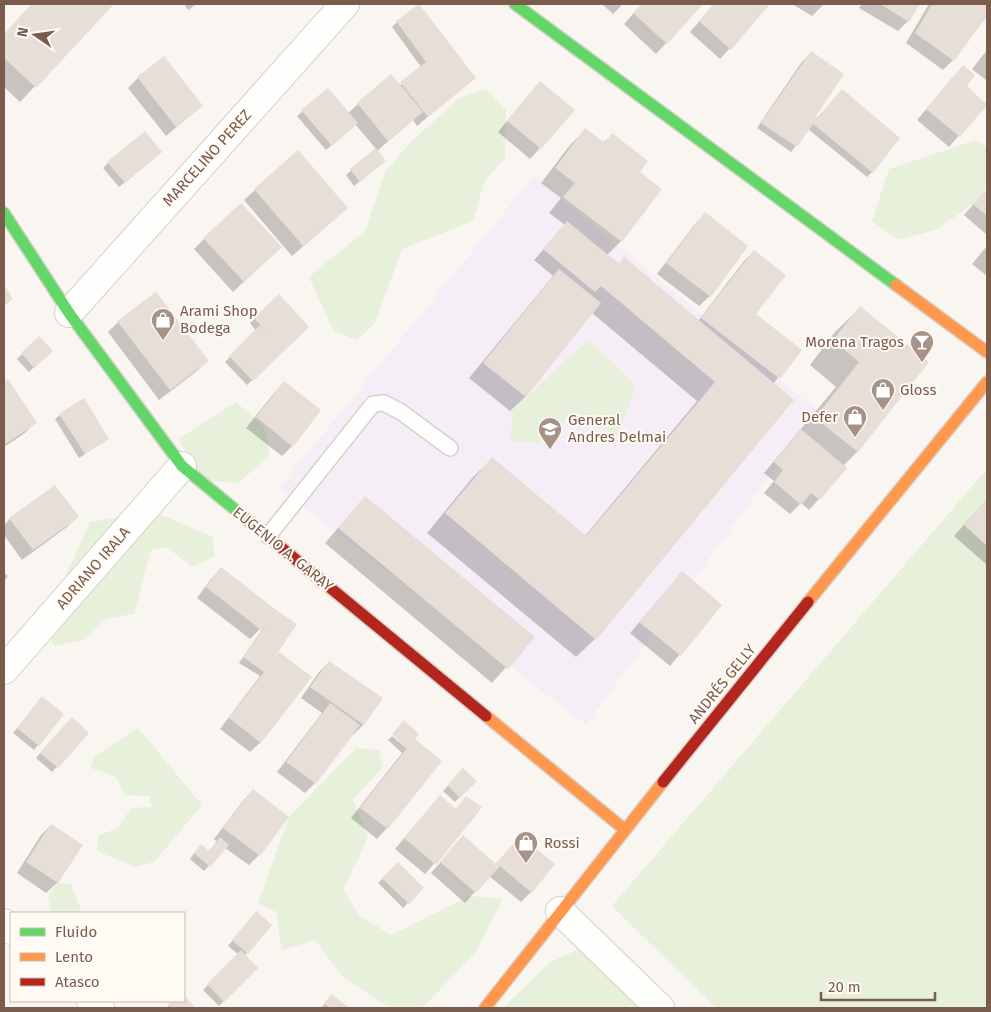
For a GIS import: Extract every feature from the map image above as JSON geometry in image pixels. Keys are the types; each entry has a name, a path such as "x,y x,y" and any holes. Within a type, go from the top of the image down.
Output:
{"street":[{"name":"MARCELINO PEREZ","path":"69,313 345,4"},
{"path":"515,4 987,352"},
{"name":"EUGENIO A. GARAY","path":"4,212 69,313 182,466 624,829"},
{"name":"ANDRÉS GELLY","path":"485,1008 624,829 987,382"},
{"name":"ADRIANO IRALA","path":"4,670 182,466"},
{"path":"560,911 660,1008"}],"lane":[{"path":"268,536 373,404 384,403 401,412 450,448"}],"shaded area":[{"name":"General Andres Delmai","path":"534,176 818,411 586,725 279,488"}],"green space":[{"path":"486,89 506,110 505,158 484,182 473,221 402,249 375,323 357,340 334,331 309,277 365,231 385,172 409,144 459,98"},
{"path":"976,140 987,148 987,182 984,191 973,204 935,230 898,240 872,221 889,169"},
{"path":"589,340 636,386 617,438 576,412 538,443 511,441 512,406 526,397"},
{"path":"236,402 264,427 270,455 238,483 203,480 178,439"},
{"path":"987,469 987,1008 716,1008 612,906"},
{"path":"149,513 159,514 213,537 214,556 192,567 167,547 151,550 134,614 107,618 83,640 55,646 42,630 90,522"},
{"path":"138,728 202,805 154,862 135,867 97,851 98,836 118,828 131,808 152,807 149,796 125,795 115,776 91,768 94,757"},
{"path":"356,748 379,750 383,767 353,799 368,837 343,890 360,916 391,935 470,896 503,899 475,953 422,1008 395,1008 385,1005 342,976 315,940 282,950 276,912 258,903 289,817"},
{"path":"58,883 71,884 82,912 52,912 48,896"},
{"path":"581,948 636,996 639,1008 503,1008 549,963"}],"building":[{"path":"32,4 114,4 36,88 4,58 4,34"},
{"path":"419,4 476,78 428,117 400,82 426,62 396,21"},
{"path":"642,4 703,4 667,44 633,13"},
{"path":"714,4 769,5 731,50 699,21"},
{"path":"880,4 920,4 909,22"},
{"path":"932,4 987,4 987,16 954,61 915,33"},
{"path":"811,51 844,74 816,116 818,118 842,89 900,138 873,173 813,124 797,147 761,123"},
{"path":"164,56 203,106 176,127 137,77"},
{"path":"963,65 975,75 967,86 987,105 960,137 926,109"},
{"path":"391,74 423,112 388,141 357,103"},
{"path":"540,81 575,110 541,149 507,121"},
{"path":"328,88 358,123 332,146 301,110"},
{"path":"585,128 605,143 612,133 648,161 640,172 662,189 622,242 563,197 575,183 555,168"},
{"path":"145,131 162,152 125,183 107,162"},
{"path":"376,148 386,161 360,182 350,169"},
{"path":"298,150 348,208 303,246 254,189"},
{"path":"984,191 987,193 987,216 973,204"},
{"path":"241,203 282,247 244,282 203,238"},
{"path":"705,212 748,246 711,297 666,263"},
{"path":"567,221 619,264 624,257 794,400 596,640 445,513 492,457 586,536 715,382 601,286 595,292 543,249"},
{"path":"754,250 786,275 756,314 802,350 780,379 701,318"},
{"path":"559,269 601,303 526,397 483,363"},
{"path":"4,284 13,299 4,306"},
{"name":"Arami Shop Bodega","path":"156,292 209,361 170,390 117,321"},
{"path":"279,294 309,327 253,381 229,356 260,325 268,333 254,318"},
{"path":"860,306 929,362 858,452 815,418 859,362 833,340"},
{"path":"39,336 53,351 34,368 21,353"},
{"path":"8,379 37,423 4,445 4,382"},
{"path":"284,381 321,410 293,447 256,417"},
{"path":"84,398 109,439 85,454 59,414"},
{"path":"801,429 847,468 820,500 811,493 801,505 774,482 783,470 774,462"},
{"path":"55,485 79,517 33,550 9,518"},
{"path":"365,496 535,637 508,669 338,528"},
{"path":"987,499 987,546 964,525"},
{"path":"221,567 297,624 272,661 279,652 312,677 261,743 229,718 264,672 243,657 266,625 261,630 206,587"},
{"path":"682,571 722,605 681,656 639,622"},
{"path":"329,661 383,698 364,725 310,687"},
{"path":"42,696 64,714 39,746 17,728"},
{"path":"330,703 360,725 316,784 286,762"},
{"path":"72,717 89,733 58,768 40,753"},
{"path":"404,720 419,734 415,739 442,761 388,829 360,808 407,748 392,734"},
{"path":"463,768 477,781 460,798 447,785"},
{"path":"253,789 289,817 260,856 223,828"},
{"path":"440,795 456,809 466,796 482,807 436,865 404,838"},
{"path":"51,824 83,845 58,883 26,862"},
{"path":"463,835 496,864 520,835 555,864 532,893 500,866 476,893 440,862"},
{"path":"220,837 229,845 210,867 194,853 201,844 209,851"},
{"path":"398,862 424,888 409,904 382,878"},
{"path":"256,911 272,925 248,954 232,940"},
{"path":"241,950 258,968 224,1002 207,984"},
{"path":"331,994 348,1007 330,1008 324,1004"},
{"path":"185,996 195,1007 171,1008 168,1005 171,1002 185,1002"}],"traffic: fast":[{"path":"515,4 896,285"},
{"path":"4,213 69,313 182,466 277,544"}],"traffic: slow":[{"path":"896,285 987,352"},
{"path":"808,602 987,382"},
{"path":"486,716 624,829"},
{"path":"485,1008 663,782"}],"traffic: jam":[{"path":"277,544 486,716"},
{"path":"663,782 808,602"}],"place":[{"name":"Arami Shop Bodega","path":"163,341"},
{"name":"Morena Tragos","path":"922,363"},
{"name":"Gloss","path":"883,411"},
{"name":"Defer","path":"855,438"},
{"name":"General Andres Delmai","path":"550,450"},
{"name":"Rossi","path":"526,864"}]}
